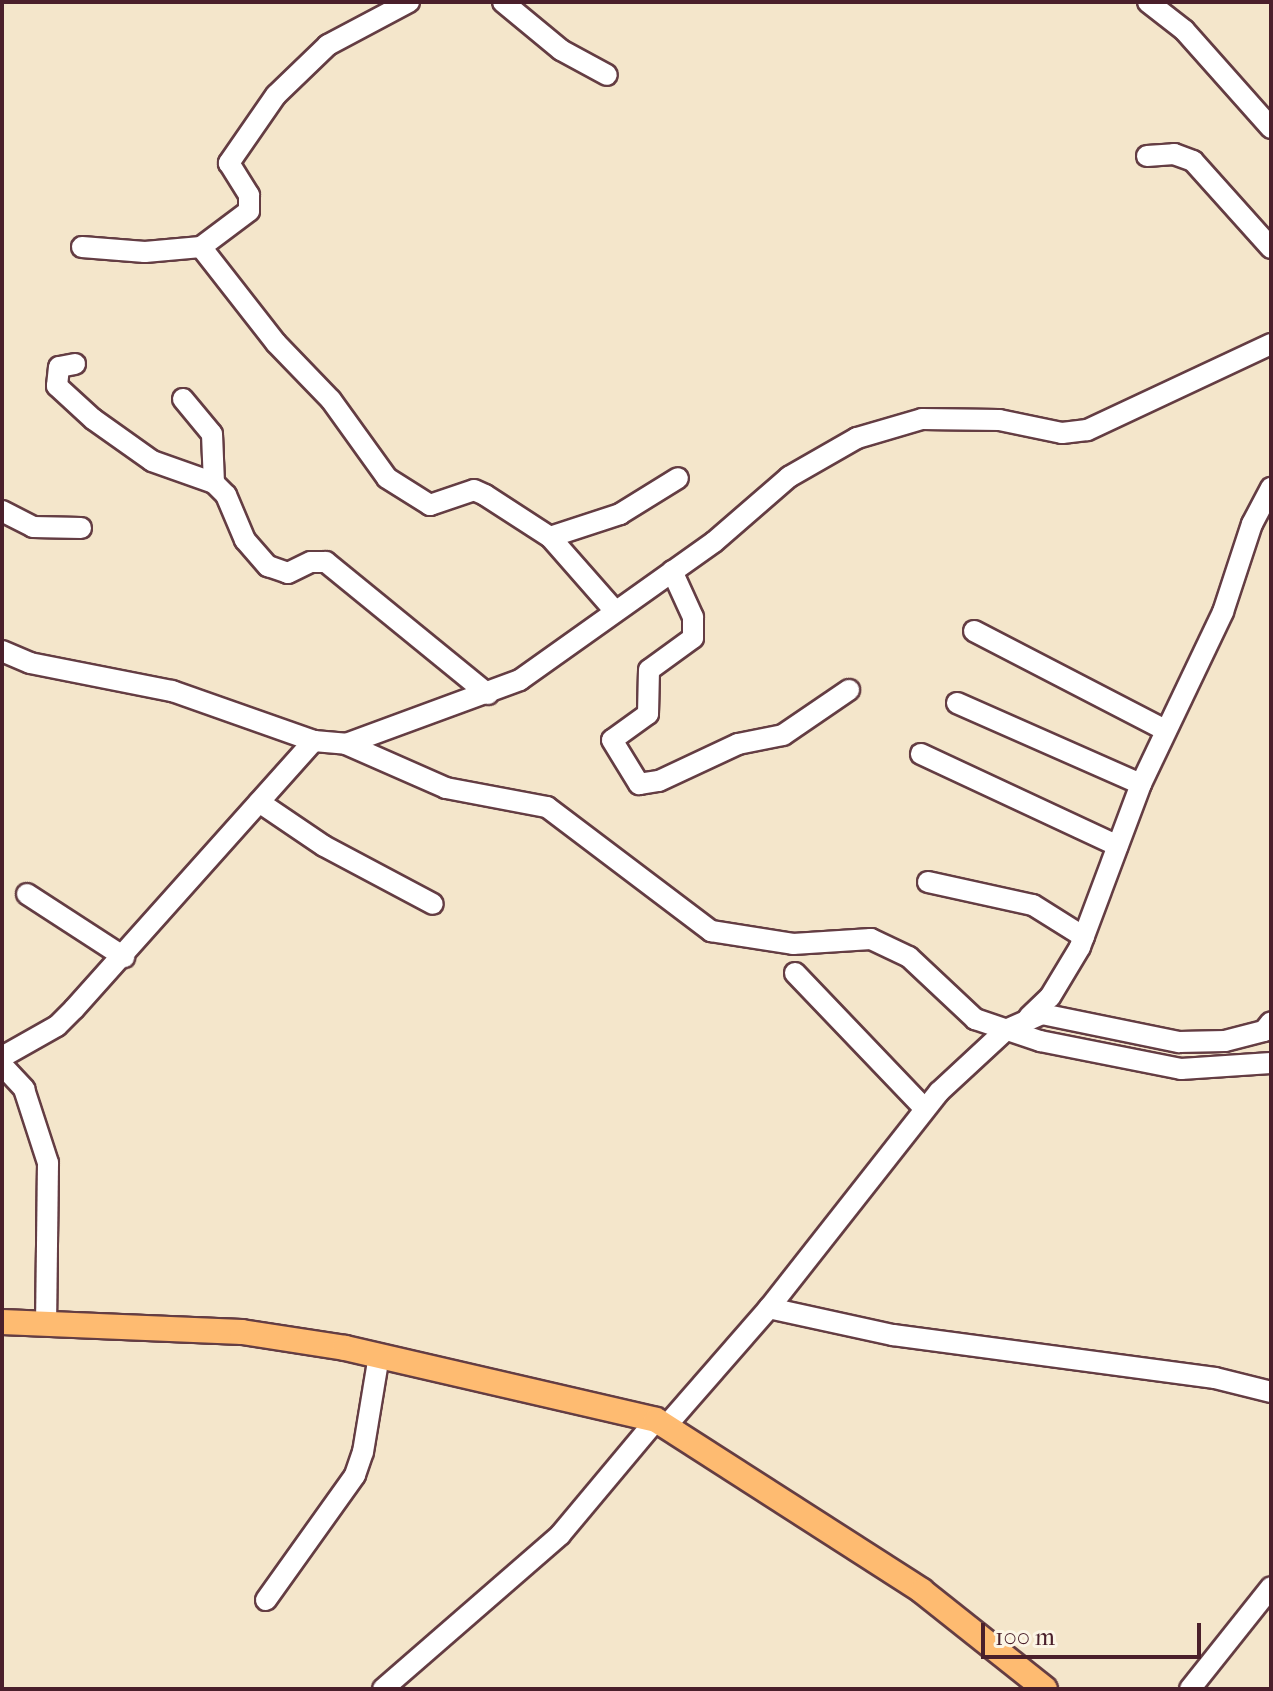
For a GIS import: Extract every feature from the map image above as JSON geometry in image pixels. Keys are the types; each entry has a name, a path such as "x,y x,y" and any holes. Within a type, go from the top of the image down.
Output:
{"main road":[{"path":"2,1322 242,1332 379,1355 661,1422 922,1591 1045,1689"}],"street":[{"path":"82,247 161,252 201,247 249,211 249,195 229,163 276,95 328,45 409,2"},
{"path":"503,2 561,50 607,75"},
{"path":"1148,2 1184,30 1271,128"},
{"path":"1147,156 1174,154 1193,161 1271,248"},
{"path":"201,247 276,343 331,400 387,478 430,505 474,490 550,537 615,611"},
{"path":"346,744 520,680 672,571 789,477 877,430 922,419 999,420 1062,433 1087,430 1271,344"},
{"path":"75,364 59,367 57,386 93,419 152,461 214,483 226,495 245,540 268,566 288,573 311,562 326,562 488,694"},
{"path":"183,399 212,434 214,483"},
{"path":"550,537 620,514 678,478"},
{"path":"389,1687 560,1535 769,1308 925,1109 1006,1030 1029,1017 1050,997 1084,937 1141,784 1223,612 1268,495"},
{"path":"2,511 33,527 81,528"},
{"path":"672,571 693,617 693,638 649,670 648,714 612,740 639,784 659,781 738,744 783,735 849,690"},
{"path":"974,631 1165,730"},
{"path":"2,651 30,663 172,691 314,741 346,744 446,788 547,807 711,931 793,944 871,939 909,957 975,1019 1006,1030 1181,1069 1271,1063"},
{"path":"957,703 1141,784"},
{"path":"2,1057 57,1026 124,957 314,741"},
{"path":"921,754 1118,846"},
{"path":"259,802 324,846 433,904"},
{"path":"928,882 1033,905 1084,937"},
{"path":"27,894 124,957"},
{"path":"795,973 925,1109"},
{"path":"1029,1017 1042,1014 1179,1042 1247,1037 1264,1031 1271,1022"},
{"path":"2,1065 24,1089 48,1163 46,1323"},
{"path":"769,1308 893,1335 1215,1378 1271,1392"},
{"path":"266,1600 355,1475 363,1452 379,1355"},
{"path":"1190,1689 1271,1587"}]}
